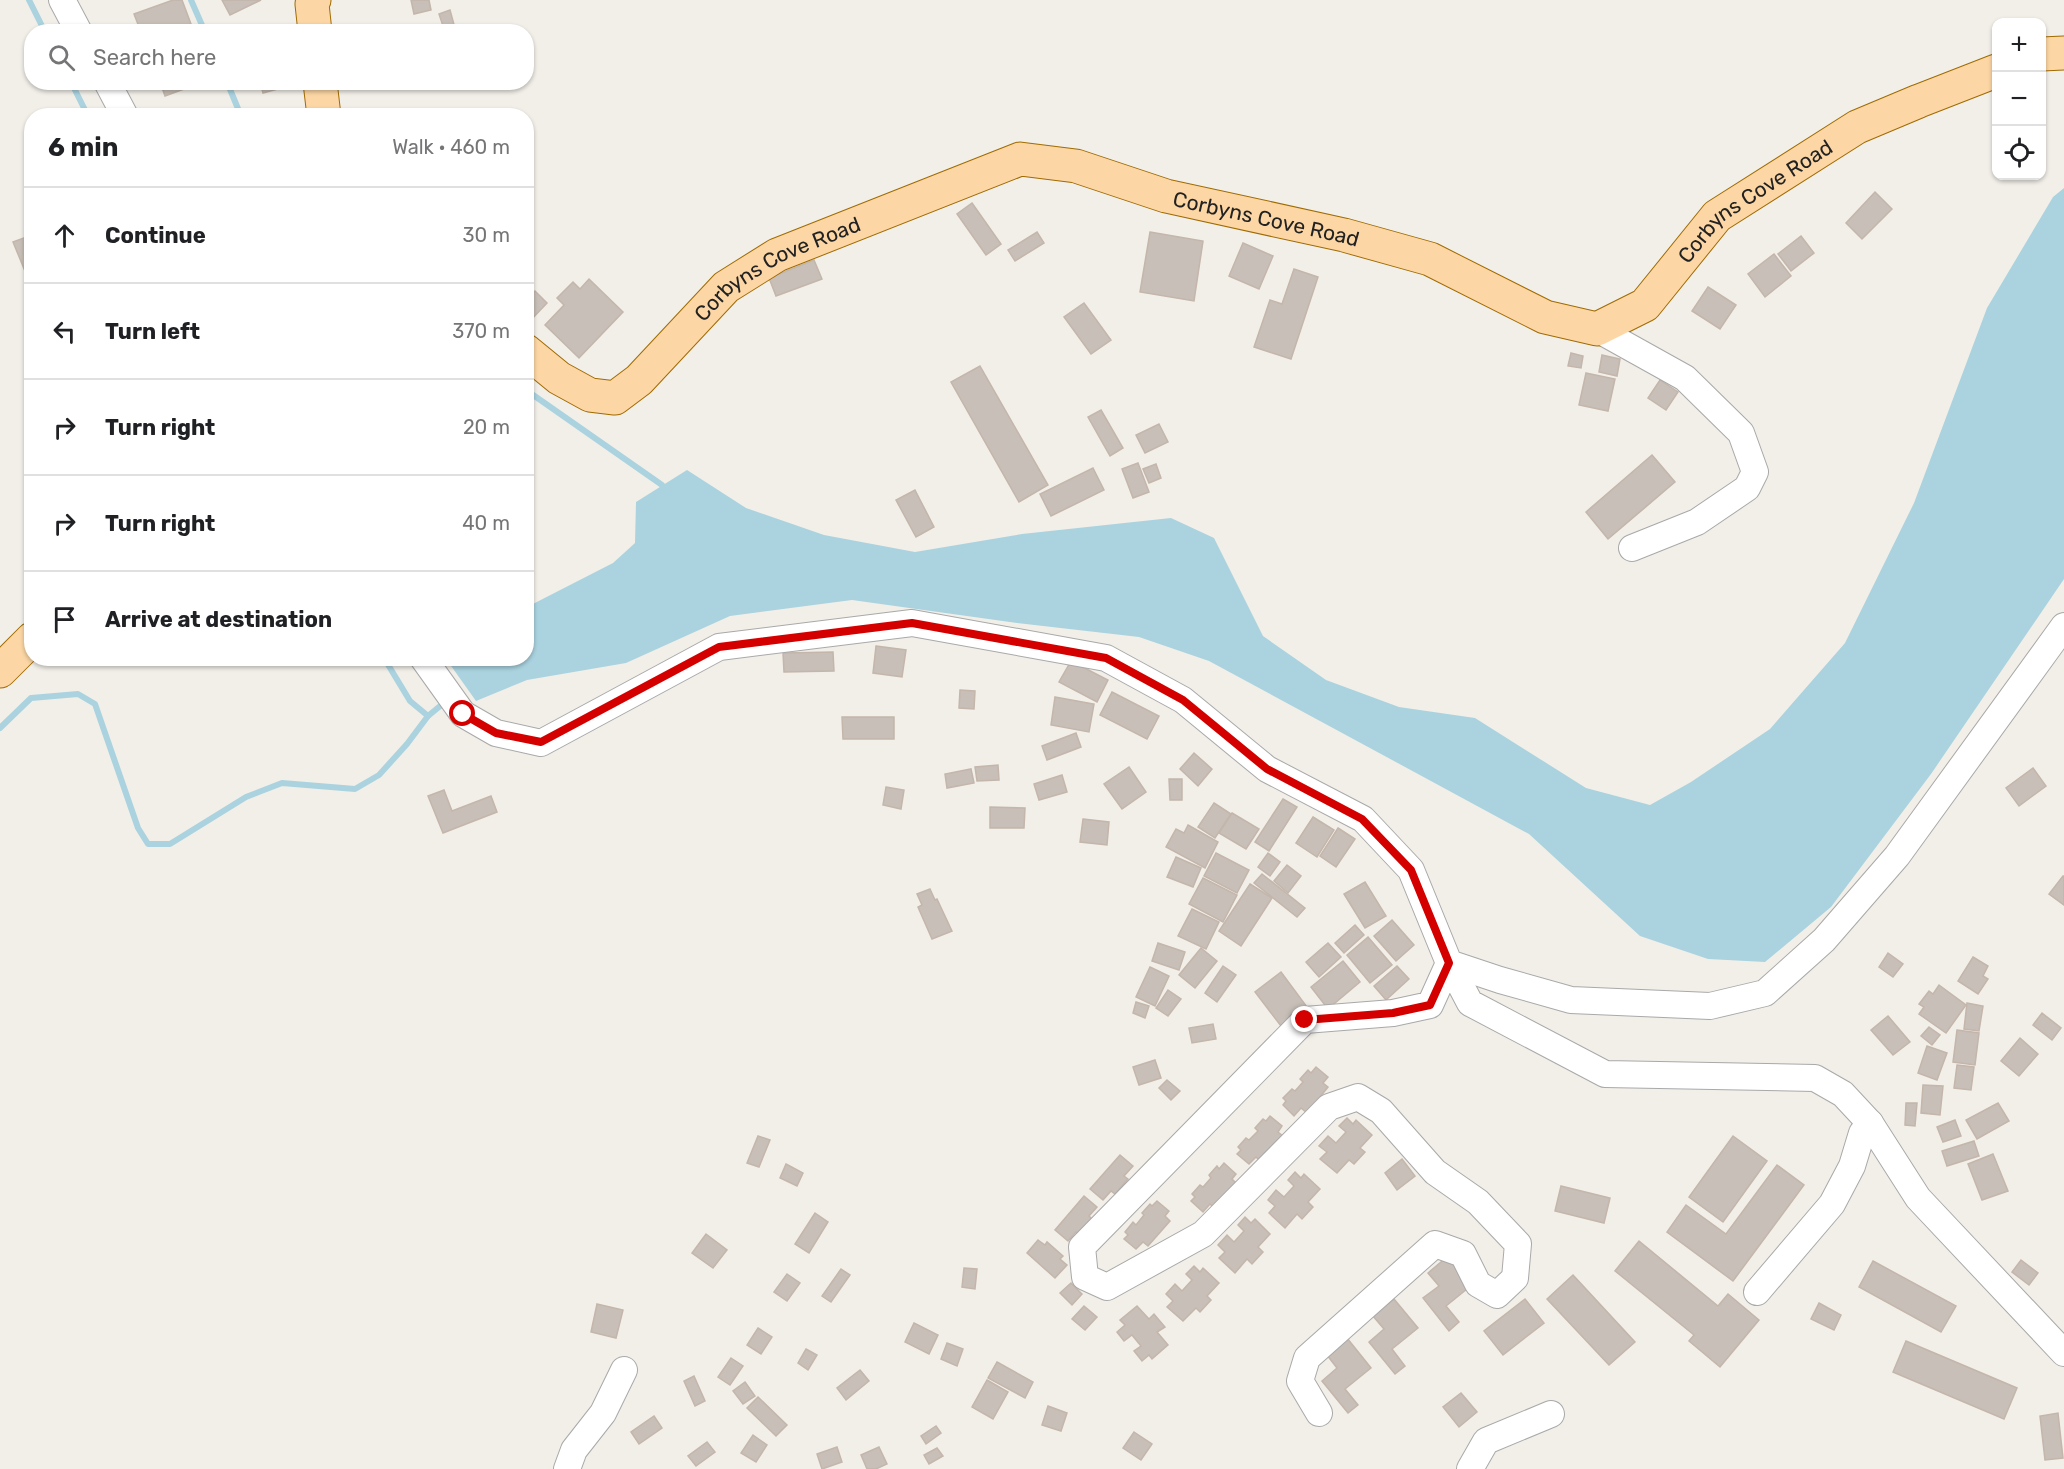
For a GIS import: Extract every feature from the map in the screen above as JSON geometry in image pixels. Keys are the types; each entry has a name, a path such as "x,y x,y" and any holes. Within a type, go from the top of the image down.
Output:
{"main road":[{"path":"314,0 312,4 314,24"},
{"path":"2046,54 2064,53"},
{"name":"Corbyns Cove Road","path":"534,358 559,378 590,395 615,398 639,380 726,287 777,255 1020,159 1076,165 1166,196 1344,235 1430,259 1545,317 1596,329 1645,305 1716,216 1857,128 1919,100 1993,72"},
{"path":"321,90 323,108"},
{"path":"0,671 24,647"}],"street":[{"path":"62,0 75,24"},
{"path":"111,90 121,108"},
{"path":"1596,329 1685,378 1741,433 1755,472 1747,488 1697,522 1632,548"},
{"path":"429,666 463,714 496,733 541,742 719,647 912,623 1106,658 1183,700 1267,769 1362,819 1411,870 1449,963 1470,1003 1605,1074 1815,1078 1843,1094 1870,1123 1918,1198 2064,1353"},
{"path":"1449,963 1571,1000 1710,1006 1765,993 1824,940 1897,856 2064,626"},
{"path":"1319,1413 1300,1381 1307,1358 1435,1244 1463,1254 1478,1284 1497,1294 1515,1278 1518,1244 1478,1202 1435,1172 1381,1111 1358,1097 1329,1107 1203,1234 1107,1287 1085,1277 1082,1247 1305,1020 1393,1013 1430,1005 1449,963"},
{"path":"1757,1292 1832,1204 1852,1166 1862,1133 1870,1123"},
{"path":"567,1469 574,1450 603,1413 624,1370"},
{"path":"1470,1469 1486,1441 1551,1414"}],"water":[{"path":"2064,188 2064,579 1931,774 1831,907 1765,962 1708,959 1640,936 1529,834 1209,661 1139,637 852,600 730,616 626,663 527,680 476,701 451,666 534,666 534,603 613,563 635,543 636,502 687,470 746,508 824,535 915,552 1022,534 1171,518 1214,538 1263,636 1326,680 1399,707 1475,718 1586,788 1650,805 1691,782 1770,729 1845,643 1914,503 1987,308 2053,197"}],"building":[{"path":"173,0 182,0 191,24 138,24 134,14"},
{"path":"222,0 261,0 230,15"},
{"path":"411,0 429,0 431,10 414,14"},
{"path":"450,10 454,24 442,24 439,14"},
{"path":"163,90 181,90 165,96"},
{"path":"1875,192 1892,209 1862,239 1846,223"},
{"path":"972,203 1001,244 986,255 957,214"},
{"path":"1037,232 1044,243 1015,261 1008,250"},
{"path":"1150,232 1203,241 1194,301 1140,292"},
{"path":"1801,236 1814,253 1791,271 1778,254"},
{"path":"24,238 24,269 13,242"},
{"path":"1243,243 1273,256 1259,289 1229,276"},
{"path":"1774,254 1791,276 1765,297 1748,274"},
{"path":"814,260 822,279 776,296 769,278"},
{"path":"1294,269 1318,277 1291,359 1254,347 1270,300 1282,304"},
{"path":"589,279 623,312 579,358 545,325 564,305 557,298 573,282 580,289"},
{"path":"1708,287 1736,305 1720,329 1692,311"},
{"path":"534,292 547,303 534,317"},
{"path":"1084,303 1111,340 1091,354 1064,317"},
{"path":"1571,353 1583,356 1581,368 1568,366"},
{"path":"1602,355 1620,359 1617,376 1599,372"},
{"path":"980,366 1048,485 1019,502 951,382"},
{"path":"1586,373 1615,379 1608,411 1579,405"},
{"path":"1660,380 1678,392 1666,410 1648,398"},
{"path":"1101,410 1123,448 1110,456 1088,417"},
{"path":"1159,424 1168,442 1145,453 1136,435"},
{"path":"1652,455 1675,482 1608,539 1586,512"},
{"path":"1138,463 1149,492 1133,498 1122,469"},
{"path":"1156,464 1161,478 1149,483 1143,469"},
{"path":"1093,468 1104,490 1051,516 1040,494"},
{"path":"915,490 934,527 916,537 896,500"},
{"path":"876,646 906,650 902,677 873,673"},
{"path":"833,652 834,671 784,672 783,653"},
{"path":"1071,661 1108,680 1097,702 1059,682"},
{"path":"960,690 975,691 974,709 959,708"},
{"path":"1112,692 1159,716 1147,739 1100,715"},
{"path":"1055,697 1094,704 1089,732 1051,725"},
{"path":"842,717 894,717 894,739 843,739"},
{"path":"1076,733 1081,747 1047,760 1042,746"},
{"path":"1194,753 1212,769 1198,786 1180,769"},
{"path":"998,765 999,780 977,781 975,767"},
{"path":"1129,767 1146,792 1122,809 1104,784"},
{"path":"2033,768 2046,786 2019,806 2006,788"},
{"path":"971,769 974,783 947,788 945,774"},
{"path":"1062,775 1067,792 1039,800 1034,784"},
{"path":"1169,779 1182,779 1182,800 1170,800"},
{"path":"886,787 904,790 901,809 883,805"},
{"path":"444,790 452,811 491,796 497,812 443,833 428,796"},
{"path":"1283,799 1297,807 1269,851 1255,842"},
{"path":"1214,803 1231,814 1215,838 1198,827"},
{"path":"990,807 1025,808 1024,828 990,828"},
{"path":"1232,813 1259,829 1246,849 1219,833"},
{"path":"1313,817 1334,830 1317,857 1296,843"},
{"path":"1083,819 1109,822 1107,845 1080,842"},
{"path":"1188,825 1218,842 1205,868 1166,847 1176,829 1184,833"},
{"path":"1338,828 1355,839 1336,867 1320,856"},
{"path":"1216,853 1249,870 1237,893 1204,876"},
{"path":"1268,853 1280,862 1270,876 1258,867"},
{"path":"1176,857 1201,868 1193,887 1167,877"},
{"path":"1287,865 1301,876 1288,893 1274,881"},
{"path":"1262,874 1305,908 1297,917 1254,883"},
{"path":"2064,876 2064,905 2049,894"},
{"path":"1203,878 1237,895 1223,922 1189,904"},
{"path":"1365,882 1386,916 1365,928 1344,894"},
{"path":"1250,884 1272,898 1241,946 1219,931"},
{"path":"930,889 952,931 932,939 918,907 922,905 917,894"},
{"path":"1192,909 1219,922 1206,949 1178,936"},
{"path":"1392,920 1414,945 1396,961 1374,936"},
{"path":"1355,925 1364,935 1344,953 1335,943"},
{"path":"1368,937 1392,965 1370,983 1347,955"},
{"path":"1158,943 1185,952 1179,970 1152,961"},
{"path":"1328,943 1341,957 1319,977 1306,962"},
{"path":"1201,948 1217,961 1195,988 1179,975"},
{"path":"1888,953 1903,964 1893,977 1879,967"},
{"path":"1973,957 1988,966 1983,976 1988,979 1978,994 1958,981"},
{"path":"1343,961 1360,982 1328,1009 1311,987"},
{"path":"1223,966 1236,975 1217,1002 1205,993"},
{"path":"1397,966 1409,979 1386,1000 1374,986"},
{"path":"1150,967 1169,976 1155,1006 1136,997"},
{"path":"1281,972 1307,1007 1281,1026 1255,992"},
{"path":"1939,985 1966,1005 1946,1033 1919,1014 1924,1007 1919,1004 1929,991 1933,994"},
{"path":"1168,990 1181,999 1168,1016 1156,1008"},
{"path":"1136,1002 1149,1006 1145,1018 1133,1013"},
{"path":"1967,1003 1983,1006 1979,1031 1964,1029"},
{"path":"2042,1013 2061,1028 2052,1040 2033,1025"},
{"path":"1888,1016 1910,1042 1893,1055 1871,1030"},
{"path":"1213,1024 1216,1039 1192,1043 1189,1028"},
{"path":"1929,1027 1940,1035 1932,1045 1921,1036"},
{"path":"1957,1030 1979,1033 1975,1065 1953,1062"},
{"path":"2020,1038 2038,1054 2019,1076 2001,1061"},
{"path":"1927,1046 1947,1053 1937,1080 1918,1073"},
{"path":"1155,1060 1161,1078 1139,1085 1133,1067"},
{"path":"1957,1065 1974,1067 1971,1090 1954,1088"},
{"path":"1316,1067 1328,1077 1323,1083 1328,1087 1307,1113 1301,1108 1294,1116 1283,1105 1286,1101 1283,1098 1292,1089 1295,1091 1303,1082 1300,1079 1308,1070 1311,1073"},
{"path":"1167,1080 1180,1091 1171,1100 1159,1088"},
{"path":"1923,1085 1943,1086 1940,1115 1921,1113"},
{"path":"1906,1103 1917,1103 1915,1126 1905,1125"},
{"path":"1998,1103 2009,1121 1977,1139 1966,1120"},
{"path":"1270,1116 1282,1126 1278,1132 1283,1136 1261,1162 1256,1157 1249,1164 1237,1154 1241,1150 1238,1147 1246,1138 1249,1140 1258,1131 1255,1128 1263,1119 1266,1121"},
{"path":"1347,1118 1353,1124 1356,1120 1372,1135 1360,1148 1365,1152 1354,1164 1349,1160 1337,1173 1320,1159 1327,1152 1319,1146 1328,1136 1336,1143 1346,1132 1339,1126"},
{"path":"1955,1120 1961,1136 1943,1142 1937,1127"},
{"path":"758,1136 770,1140 759,1167 747,1163"},
{"path":"1733,1136 1767,1161 1723,1222 1689,1197"},
{"path":"1974,1141 1979,1156 1947,1166 1942,1151"},
{"path":"1993,1154 2008,1191 1982,1200 1968,1164"},
{"path":"1120,1155 1133,1166 1124,1176 1128,1179 1115,1194 1111,1191 1103,1200 1090,1189"},
{"path":"1402,1159 1415,1176 1397,1190 1385,1173"},
{"path":"1224,1163 1236,1174 1232,1179 1237,1184 1215,1209 1210,1204 1203,1212 1191,1201 1195,1197 1192,1194 1200,1185 1203,1187 1217,1166 1219,1169"},
{"path":"786,1164 803,1173 797,1186 780,1178"},
{"path":"1777,1165 1804,1185 1733,1281 1667,1232 1686,1205 1726,1234"},
{"path":"1295,1172 1301,1178 1304,1174 1320,1189 1308,1202 1313,1207 1302,1219 1297,1214 1285,1228 1269,1213 1275,1206 1268,1200 1276,1190 1284,1197 1294,1186 1288,1180"},
{"path":"1561,1186 1610,1198 1604,1223 1555,1211"},
{"path":"1084,1196 1097,1207 1089,1216 1093,1220 1079,1235 1076,1232 1068,1241 1055,1230"},
{"path":"1157,1201 1169,1211 1165,1216 1170,1221 1148,1246 1143,1242 1136,1249 1124,1239 1128,1235 1125,1232 1133,1222 1136,1225 1150,1204 1152,1206"},
{"path":"815,1213 828,1222 809,1253 795,1244"},
{"path":"1245,1217 1251,1223 1255,1219 1270,1234 1258,1247 1263,1252 1252,1264 1247,1259 1235,1273 1219,1258 1225,1252 1218,1245 1227,1235 1234,1242 1244,1231 1238,1225"},
{"path":"706,1234 727,1250 713,1268 692,1253"},
{"path":"1038,1240 1045,1245 1047,1242 1063,1256 1060,1259 1067,1265 1055,1278 1027,1253"},
{"path":"1639,1241 1718,1306 1728,1294 1759,1320 1720,1367 1689,1341 1694,1335 1615,1271"},
{"path":"1448,1256 1472,1285 1446,1306 1459,1322 1449,1331 1423,1298 1439,1286 1428,1273"},
{"path":"2021,1260 2038,1273 2029,1285 2012,1272"},
{"path":"1873,1261 1956,1306 1941,1332 1859,1287"},
{"path":"1194,1266 1200,1272 1203,1268 1219,1283 1207,1296 1211,1300 1200,1312 1196,1308 1183,1321 1167,1307 1173,1301 1166,1294 1175,1284 1182,1291 1192,1280 1186,1274"},
{"path":"964,1268 977,1269 975,1289 962,1287"},
{"path":"841,1269 850,1275 831,1302 822,1296"},
{"path":"787,1274 800,1283 787,1301 774,1292"},
{"path":"1573,1275 1635,1342 1609,1365 1547,1299"},
{"path":"1071,1283 1082,1294 1072,1305 1060,1293"},
{"path":"1394,1299 1418,1328 1392,1349 1405,1366 1395,1374 1369,1342 1384,1329 1373,1316"},
{"path":"1525,1299 1544,1323 1503,1355 1484,1331"},
{"path":"1819,1303 1841,1315 1834,1330 1811,1319"},
{"path":"597,1304 623,1310 616,1338 591,1332"},
{"path":"1084,1306 1097,1317 1085,1330 1072,1319"},
{"path":"1137,1306 1149,1319 1154,1314 1165,1327 1157,1332 1168,1345 1152,1359 1149,1355 1142,1361 1134,1351 1141,1346 1132,1335 1124,1341 1117,1332 1125,1325 1120,1320"},
{"path":"914,1323 938,1335 929,1354 905,1342"},
{"path":"758,1328 772,1337 761,1354 747,1345"},
{"path":"1347,1338 1371,1368 1345,1389 1358,1405 1348,1413 1322,1381 1337,1368 1327,1355"},
{"path":"1906,1341 2017,1388 2004,1419 1893,1372"},
{"path":"947,1343 963,1349 957,1366 941,1359"},
{"path":"806,1349 817,1355 808,1370 798,1363"},
{"path":"731,1358 743,1366 730,1385 718,1377"},
{"path":"997,1362 1033,1382 1025,1398 988,1378"},
{"path":"860,1370 869,1381 846,1400 837,1388"},
{"path":"694,1376 705,1401 695,1406 684,1381"},
{"path":"987,1380 1008,1392 993,1419 972,1407"},
{"path":"745,1382 755,1396 743,1404 733,1391"},
{"path":"1461,1393 1477,1412 1459,1427 1443,1407"},
{"path":"758,1397 787,1425 776,1436 747,1408"},
{"path":"1048,1406 1067,1413 1061,1431 1042,1425"},
{"path":"2058,1413 2063,1458 2045,1460 2040,1416"},
{"path":"654,1416 662,1428 639,1444 631,1432"},
{"path":"936,1426 941,1433 926,1444 921,1436"},
{"path":"1134,1432 1152,1444 1141,1460 1123,1448"},
{"path":"753,1435 767,1445 756,1462 741,1453"},
{"path":"707,1442 715,1452 696,1466 688,1456"},
{"path":"837,1447 842,1462 822,1469 817,1454"},
{"path":"879,1447 887,1464 876,1469 867,1469 861,1455"},
{"path":"937,1448 943,1456 929,1464 924,1455"}],"waterway":[{"path":"29,0 41,24"},
{"path":"191,0 202,24"},
{"path":"75,90 84,108"},
{"path":"230,90 238,108"},
{"path":"534,396 662,485"},
{"path":"389,666 410,701 428,716 445,702"},
{"path":"0,728 31,698 78,694 95,704 138,828 148,844 170,844 246,797 282,783 355,789 379,775 428,716"}],"route":[{"path":"463,714 496,733 541,742 719,647 912,623 1106,658 1183,700 1267,769 1362,819 1411,870 1449,963 1430,1005 1393,1013 1305,1020"}]}
